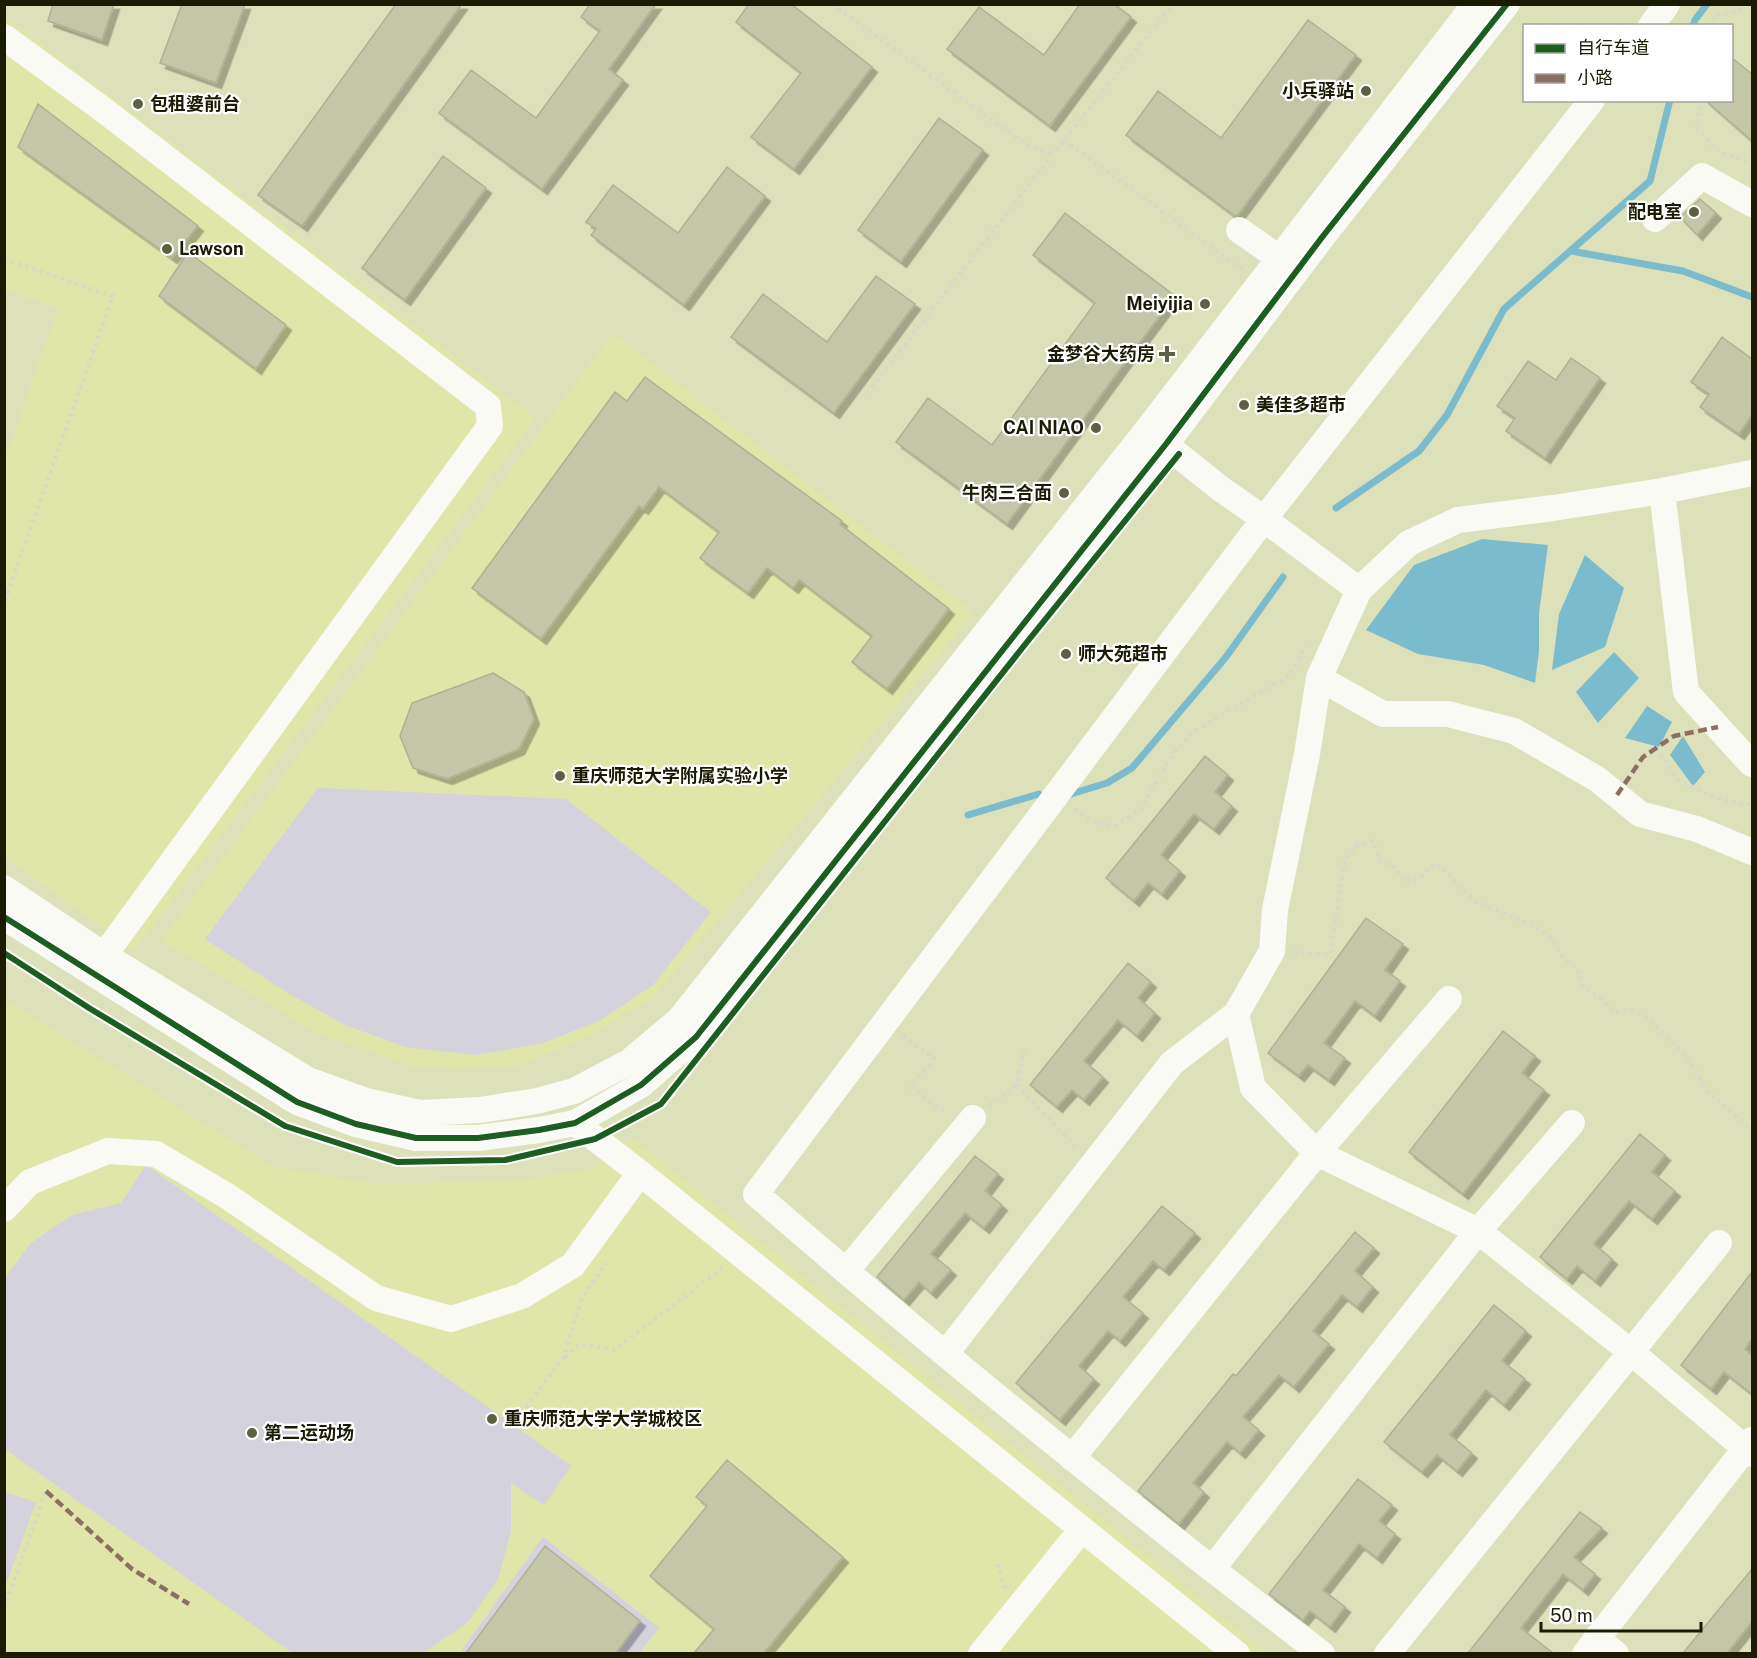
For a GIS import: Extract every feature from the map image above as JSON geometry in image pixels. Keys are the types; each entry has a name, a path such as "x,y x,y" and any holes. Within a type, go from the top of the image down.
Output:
{"street":[{"path":"4,888 98,964 297,1102 356,1124 416,1138 467,1138 539,1130 575,1123 641,1085 696,1037 1157,437 1260,283 1475,4"},
{"path":"4,917 98,964 308,1080 366,1101 420,1113 468,1111 537,1101 574,1091 628,1062 679,1020 1323,236 1507,4"},
{"path":"1652,24 1667,4"},
{"path":"4,37 110,115 488,406 490,426 98,964"},
{"path":"1322,1653 1072,1458 756,1194 1264,519 1590,102"},
{"path":"1655,219 1701,176 1752,204"},
{"path":"1239,230 1279,258"},
{"path":"1157,437 1221,489 1359,590"},
{"path":"946,1353 1172,1063 1236,1014 1272,951 1275,910 1307,754 1318,678 1359,590 1409,543 1458,520 1662,491 1752,473"},
{"path":"1662,491 1686,692 1752,764"},
{"path":"1318,678 1383,714 1448,714 1514,731 1597,779 1640,814 1696,829 1752,852"},
{"path":"1072,1458 1317,1153 1449,999"},
{"path":"1236,1014 1253,1088 1317,1153 1478,1232 1750,1447 1591,1646 1616,1653"},
{"path":"846,1271 969,1122"},
{"path":"575,1123 1237,1653"},
{"path":"1212,1569 1478,1232 1572,1123"},
{"path":"4,1209 30,1182 108,1151 156,1154 227,1196 376,1298 451,1319 522,1296 573,1265 640,1173"},
{"path":"1387,1653 1719,1243"},
{"path":"981,1653 1082,1529"},
{"path":"997,1653 1002,1628"}],"path":[{"path":"832,4 1024,143 1052,155"},
{"path":"867,393 1173,4"},
{"path":"1709,24 1716,15 1737,12 1743,4"},
{"path":"1697,102 1700,106 1696,127 1720,153 1752,162"},
{"path":"1064,140 1260,283"},
{"path":"4,259 113,296 4,603"},
{"path":"1055,797 1094,822 1115,826 1142,809 1168,761 1191,733 1290,675 1311,635"},
{"path":"1656,748 1679,780 1711,796 1743,806 1752,803"},
{"path":"1272,951 1330,955 1345,860 1356,846 1373,841 1380,861 1396,868 1405,882 1420,878 1435,863 1477,902 1534,926 1551,938 1564,958 1578,969 1584,988 1602,999 1614,1012 1630,1010 1647,1017 1689,1059 1707,1091 1752,1130 1752,1133"},
{"path":"885,1023 934,1058 911,1087 969,1122 1017,1085 1025,1046"},
{"path":"1017,1085 1093,1165"},
{"path":"563,1358 582,1298 607,1262"},
{"path":"513,1425 563,1358 580,1344 614,1350 726,1265 751,1263"},
{"path":"4,1608 46,1491"}],"shaded area":[{"path":"4,16 536,418 134,951 5,857 5,459 58,308 5,290"},
{"name":"重庆师范大学附属实验小学","path":"613,333 974,613 654,997 583,1039 518,1066 456,1069 414,1067 317,1033 161,940"},
{"path":"318,788 566,799 711,912 653,985 599,1021 543,1043 476,1055 406,1047 345,1025 288,993 205,939"},
{"name":"重庆师范大学大学城校区","path":"4,999 274,1167 378,1184 517,1180 592,1169 633,1138 1268,1653 5,1653"},
{"path":"146,1165 571,1466 544,1505 511,1483 511,1531 498,1579 469,1621 428,1650 416,1654 294,1654 5,1449 5,1278 31,1243 72,1215 121,1203"},
{"path":"4,1492 36,1502 5,1587"},
{"path":"543,1537 659,1628 639,1653 459,1654"}],"water":[{"path":"1482,539 1548,545 1539,613 1539,651 1535,683 1484,665 1418,654 1366,630 1414,565"},
{"path":"1585,555 1624,588 1605,647 1552,670 1559,614"},
{"path":"1614,652 1639,678 1598,723 1576,692"},
{"path":"1647,706 1672,722 1659,747 1625,738"},
{"path":"1683,736 1705,772 1693,786 1670,755"}],"building":[{"path":"53,4 114,4 102,40 48,21"},
{"path":"182,4 245,4 216,83 160,63"},
{"path":"396,4 462,4 302,226 258,195"},
{"path":"590,4 656,4 609,69 623,80 542,189 439,113 471,70 536,118 600,31 581,17"},
{"path":"749,4 791,4 872,67 794,169 751,137 801,73 736,22"},
{"path":"1080,4 1114,4 1131,17 1050,126 947,49 979,7 1044,55"},
{"path":"1308,20 1356,55 1238,215 1235,216 1126,135 1158,91 1221,138"},
{"path":"1733,59 1752,74 1752,141 1707,102 1733,102"},
{"path":"38,104 198,226 172,258 18,147"},
{"path":"939,118 983,150 901,262 858,230"},
{"path":"443,156 486,188 405,300 362,268"},
{"path":"727,167 765,196 684,305 591,235 596,229 586,222 613,185 678,233"},
{"name":"配电室","path":"1700,199 1716,213 1697,235 1680,217"},
{"path":"1065,213 1175,296 1007,524 896,442 928,398 992,445 1095,303 1033,255"},
{"path":"188,252 286,325 256,369 159,296"},
{"path":"876,276 915,304 834,413 731,337 763,294 827,342"},
{"path":"1722,337 1752,359 1752,415 1739,434 1700,407 1709,394 1691,382"},
{"path":"1571,358 1600,378 1545,458 1506,431 1515,418 1497,406 1528,361 1556,380"},
{"path":"645,377 842,521 840,524 949,609 887,689 852,662 872,636 799,580 793,588 767,568 748,593 700,558 719,532 659,487 643,509 639,506 541,639 472,588 615,392 627,401"},
{"path":"493,673 524,692 534,719 519,749 447,779 413,768 400,736 412,703"},
{"path":"1205,756 1228,775 1215,792 1232,806 1214,829 1194,814 1161,855 1180,871 1162,894 1148,883 1134,901 1106,878"},
{"path":"1366,918 1403,944 1385,970 1400,981 1375,1016 1355,1001 1324,1043 1345,1058 1329,1080 1308,1065 1299,1076 1268,1053"},
{"path":"1128,963 1151,982 1138,998 1155,1013 1137,1036 1118,1020 1084,1061 1103,1077 1084,1100 1072,1090 1057,1107 1030,1085"},
{"path":"1503,1031 1535,1056 1522,1073 1544,1090 1463,1194 1409,1152"},
{"path":"1640,1134 1665,1155 1652,1172 1675,1191 1652,1219 1629,1201 1594,1244 1612,1259 1595,1281 1577,1266 1567,1279 1540,1257"},
{"path":"975,1156 998,1174 985,1191 1002,1205 984,1228 965,1213 931,1254 951,1270 931,1293 919,1282 904,1300 877,1277"},
{"path":"1162,1206 1195,1233 1164,1270 1153,1261 1123,1297 1143,1313 1120,1341 1108,1331 1079,1366 1094,1379 1060,1420 1016,1383"},
{"path":"1355,1232 1374,1248 1355,1271 1373,1287 1357,1307 1342,1295 1313,1331 1329,1344 1294,1387 1279,1375 1243,1417 1259,1430 1240,1453 1227,1442 1193,1483 1204,1492 1179,1524 1138,1491 1233,1374 1236,1376"},
{"path":"1752,1272 1752,1339 1745,1349 1752,1355 1752,1394 1724,1372 1711,1389 1681,1365"},
{"path":"1494,1305 1526,1331 1502,1361 1525,1379 1504,1405 1486,1390 1450,1435 1472,1453 1457,1471 1437,1455 1422,1472 1384,1442"},
{"path":"727,1460 843,1557 764,1653 694,1653 714,1629 650,1576 707,1506 696,1497"},
{"path":"1358,1479 1392,1505 1379,1521 1395,1534 1377,1558 1359,1544 1323,1590 1345,1607 1330,1627 1310,1611 1303,1620 1269,1594"},
{"path":"1580,1512 1602,1528 1574,1557 1595,1574 1583,1590 1563,1574 1521,1628 1553,1653 1468,1653"},
{"path":"545,1546 640,1621 616,1653 466,1653"},
{"path":"1752,1569 1752,1622 1727,1653 1683,1653"}],"waterway":[{"path":"1694,24 1707,4"},
{"path":"1336,508 1419,451 1447,415 1504,309 1650,181 1670,102"},
{"path":"1571,251 1683,271 1752,297"},
{"path":"1071,794 1107,783 1132,768 1226,657 1283,577"},
{"path":"968,815 1039,794"}],"marked path":[{"path":"1617,795 1643,757 1674,736 1718,727"},
{"path":"46,1491 132,1569 189,1604"}],"cycle path":[{"path":"4,917 297,1102 356,1124 416,1138 478,1138 539,1130 575,1123 641,1085 696,1037 1166,444 1323,236 1507,4"},
{"path":"4,953 89,1008 285,1126 397,1162 505,1160 595,1139 661,1104 1179,454"}],"place":[{"name":"小兵驿站","path":"1366,91"},
{"name":"包租婆前台","path":"138,104"},
{"name":"配电室","path":"1694,212"},
{"name":"Lawson","path":"167,249"},
{"name":"Meiyijia","path":"1205,304"},
{"name":"金梦谷大药房","path":"1167,354"},
{"name":"美佳多超市","path":"1244,405"},
{"name":"CAI NIAO","path":"1096,428"},
{"name":"牛肉三合面","path":"1064,493"},
{"name":"师大苑超市","path":"1066,654"},
{"name":"重庆师范大学附属实验小学","path":"560,776"},
{"name":"重庆师范大学大学城校区","path":"492,1419"},
{"name":"第二运动场","path":"252,1433"}]}
